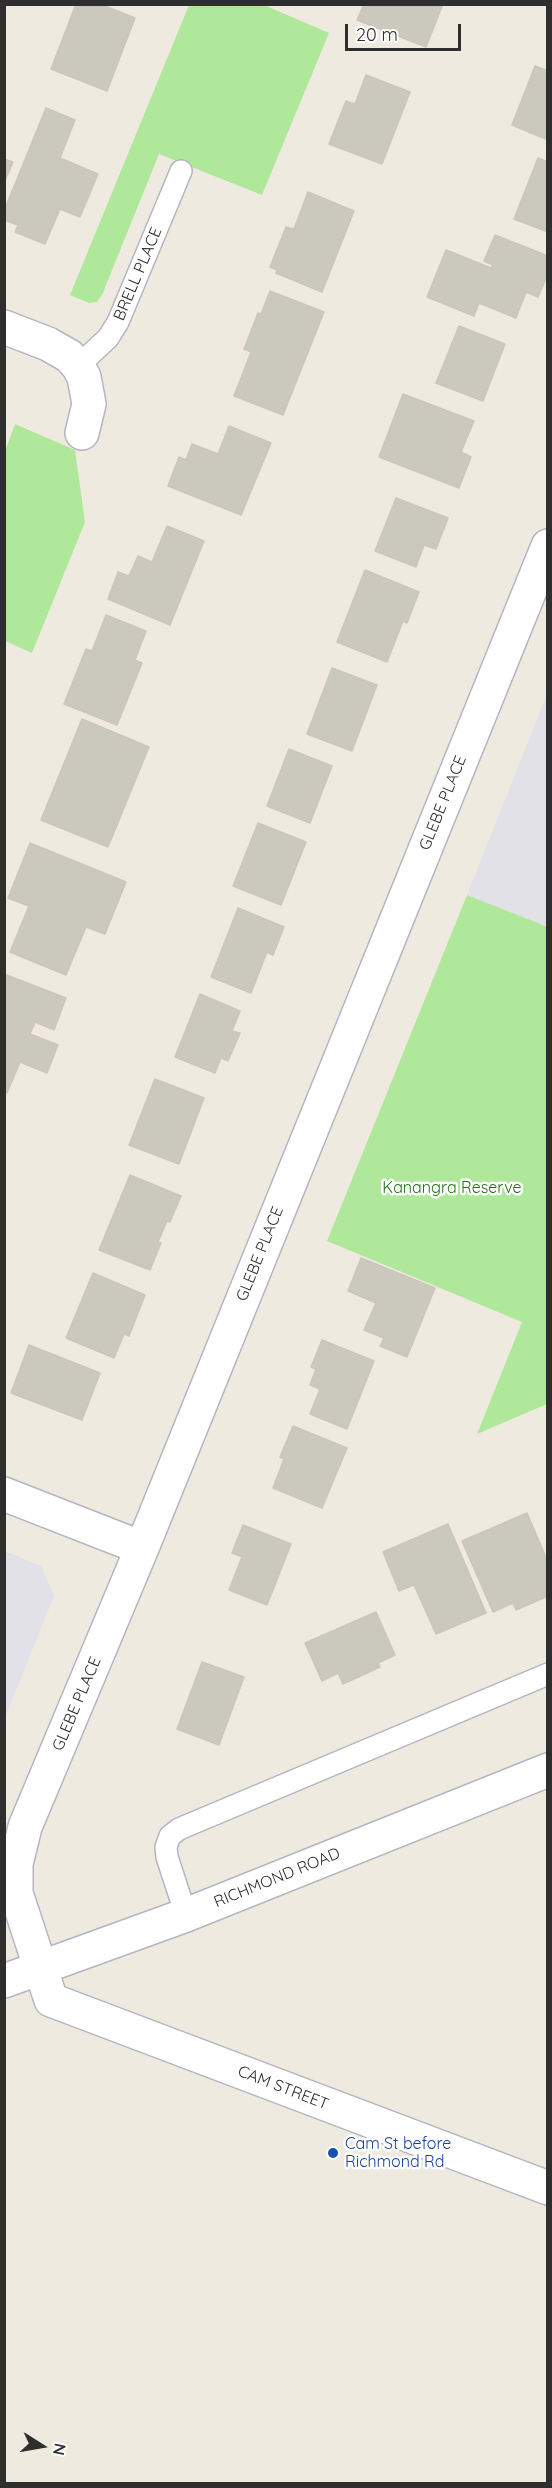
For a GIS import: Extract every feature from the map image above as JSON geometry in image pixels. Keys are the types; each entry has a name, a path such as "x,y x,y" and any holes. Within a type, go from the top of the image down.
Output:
{"street":[{"path":"4,327 48,344 69,356 78,366 84,377 89,404 82,433"},
{"name":"GLEBE PLACE","path":"39,1967 16,1893 16,1864 21,1839 142,1548 548,546"},
{"path":"4,1494 142,1548"},
{"name":"RICHMOND ROAD","path":"4,1981 186,1915 548,1770"},
{"name":"CAM STREET","path":"39,1967 51,2000 548,2188"}],"lane":[{"name":"BRELL PLACE","path":"78,366 108,338 118,322 181,171"},
{"path":"186,1915 167,1857 166,1847 170,1836 179,1828 548,1674"}],"shaded area":[{"path":"547,694 547,927 467,895"},
{"path":"5,1551 41,1566 54,1596 5,1718"}],"green space":[{"path":"189,5 264,5 329,33 262,195 159,154 102,295 97,302 89,303 70,295"},
{"path":"15,424 75,450 85,522 32,653 5,641 5,451"},
{"name":"Kanangra Reserve","path":"467,895 548,927 547,1404 477,1434 522,1322 327,1241"}],"building":[{"path":"76,4 100,4 135,18 107,91 51,69"},
{"path":"364,4 443,4 426,47 357,20"},
{"path":"535,66 548,71 548,140 512,125"},
{"path":"366,75 410,92 382,164 329,144 346,101 355,104"},
{"path":"46,108 75,120 60,158 98,174 80,217 60,209 45,244 15,232 18,225 4,220 4,211"},
{"path":"538,158 548,162 548,232 514,219"},
{"path":"4,159 13,162 4,183"},
{"path":"308,192 354,211 322,292 276,273 277,270 270,267 286,227 294,229"},
{"path":"495,235 548,256 548,274 538,297 526,292 516,318 479,303 474,316 427,297 446,250 491,268 493,265 484,261"},
{"path":"270,291 324,312 283,415 234,396 251,352 244,349 258,313 261,314"},
{"path":"459,326 505,344 483,401 436,383"},
{"path":"403,394 474,421 461,452 471,457 459,488 379,457"},
{"path":"229,426 271,443 241,515 168,486 179,457 186,460 192,444 218,454"},
{"path":"396,498 448,518 436,549 424,545 416,567 375,551"},
{"path":"167,526 204,541 170,625 108,599 118,572 129,576 138,556 152,562"},
{"path":"365,570 419,592 407,623 403,621 387,662 337,642"},
{"path":"106,615 146,631 135,660 142,663 117,725 64,704 86,649 92,651"},
{"path":"332,668 377,685 352,751 307,734"},
{"path":"82,719 149,747 108,847 41,820"},
{"path":"289,749 332,766 310,823 267,806"},
{"path":"258,823 306,842 281,905 233,886"},
{"path":"30,843 126,882 105,934 86,927 66,975 10,952 29,906 8,898"},
{"path":"238,908 284,927 273,955 267,952 251,993 211,977"},
{"path":"4,974 66,998 54,1030 35,1022 30,1034 58,1045 47,1073 20,1062 7,1093 4,1091"},
{"path":"200,994 240,1011 232,1031 240,1033 228,1061 221,1058 215,1073 175,1057"},
{"path":"155,1079 204,1098 179,1164 129,1145"},
{"path":"130,1175 181,1196 158,1242 161,1243 150,1270 99,1250"},
{"path":"361,1258 435,1288 407,1357 380,1346 384,1338 364,1330 376,1303 348,1291"},
{"path":"93,1273 145,1295 129,1336 124,1334 114,1358 66,1338"},
{"path":"322,1340 374,1361 347,1429 310,1414 320,1389 310,1385 316,1369 311,1367"},
{"path":"29,1345 100,1373 82,1420 11,1393"},
{"path":"293,1426 347,1448 322,1508 273,1488 284,1459 280,1457"},
{"path":"527,1513 548,1562 548,1596 516,1610 513,1603 493,1612 462,1541"},
{"path":"448,1524 486,1613 436,1634 414,1585 399,1591 383,1552"},
{"path":"243,1525 291,1544 267,1605 229,1590 242,1557 232,1553"},
{"path":"376,1612 395,1655 378,1663 380,1667 343,1684 338,1673 322,1681 305,1643"},
{"path":"202,1662 244,1677 219,1745 177,1729"}],"place":[{"name":"Cam St before Richmond Rd","path":"333,2153"}]}
